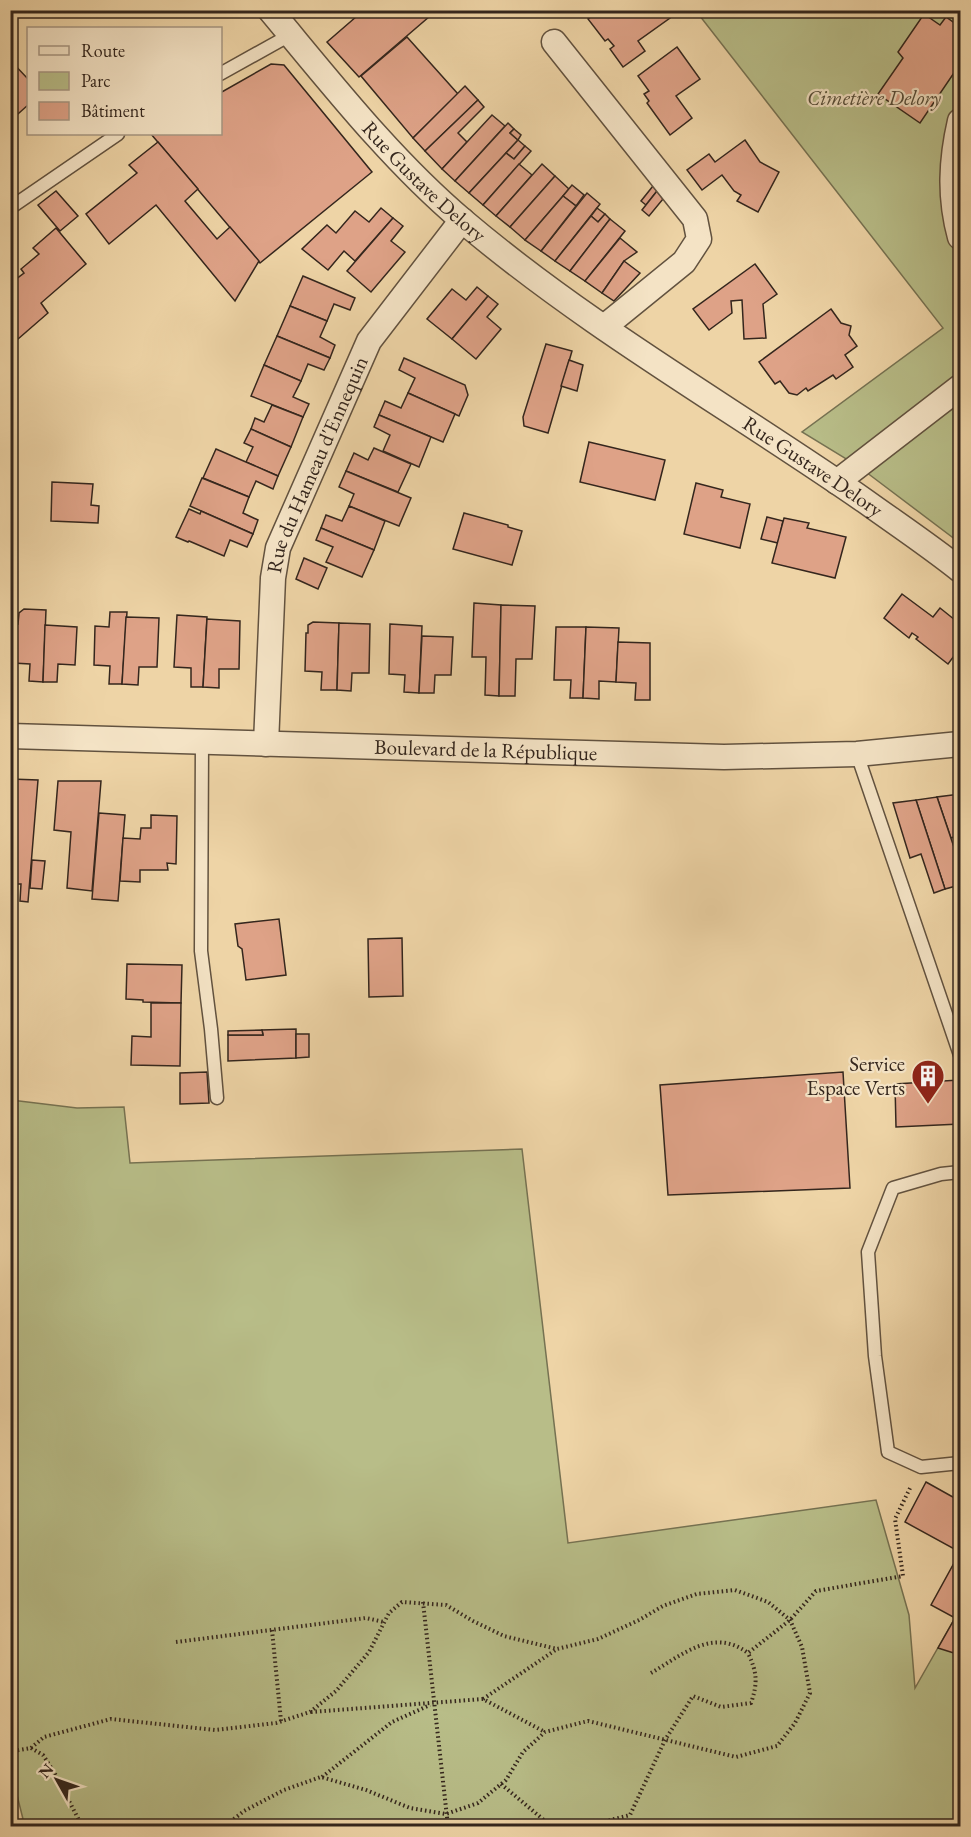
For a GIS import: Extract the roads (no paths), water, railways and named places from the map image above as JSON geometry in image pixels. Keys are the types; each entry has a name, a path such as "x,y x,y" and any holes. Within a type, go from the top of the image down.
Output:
{"street":[{"name":"Rue Gustave Delory","path":"270,10 374,134 462,220 553,292 837,482 924,542 960,570"},
{"path":"554,42 695,219 699,239 684,262 604,327"},
{"path":"960,121 952,167 952,190 960,237"},
{"name":"Rue du Hameau d'Ennequin","path":"266,744 273,578 278,548 369,341 462,220"},
{"path":"837,482 960,387"},
{"name":"Boulevard de la République","path":"10,736 669,756 857,754 960,744"}],"lane":[{"path":"222,73 290,34"},
{"path":"10,208 117,135"},
{"path":"202,742 201,951 217,1098"},
{"path":"857,754 960,1055"},
{"path":"960,1172 941,1174 893,1188 868,1252 875,1356 888,1452 921,1467 960,1463"}],"place":[{"name":"Service Espace Verts","path":"928,1105"}],"park label":[{"name":"Cimetière Delory","path":"874,98"}]}
